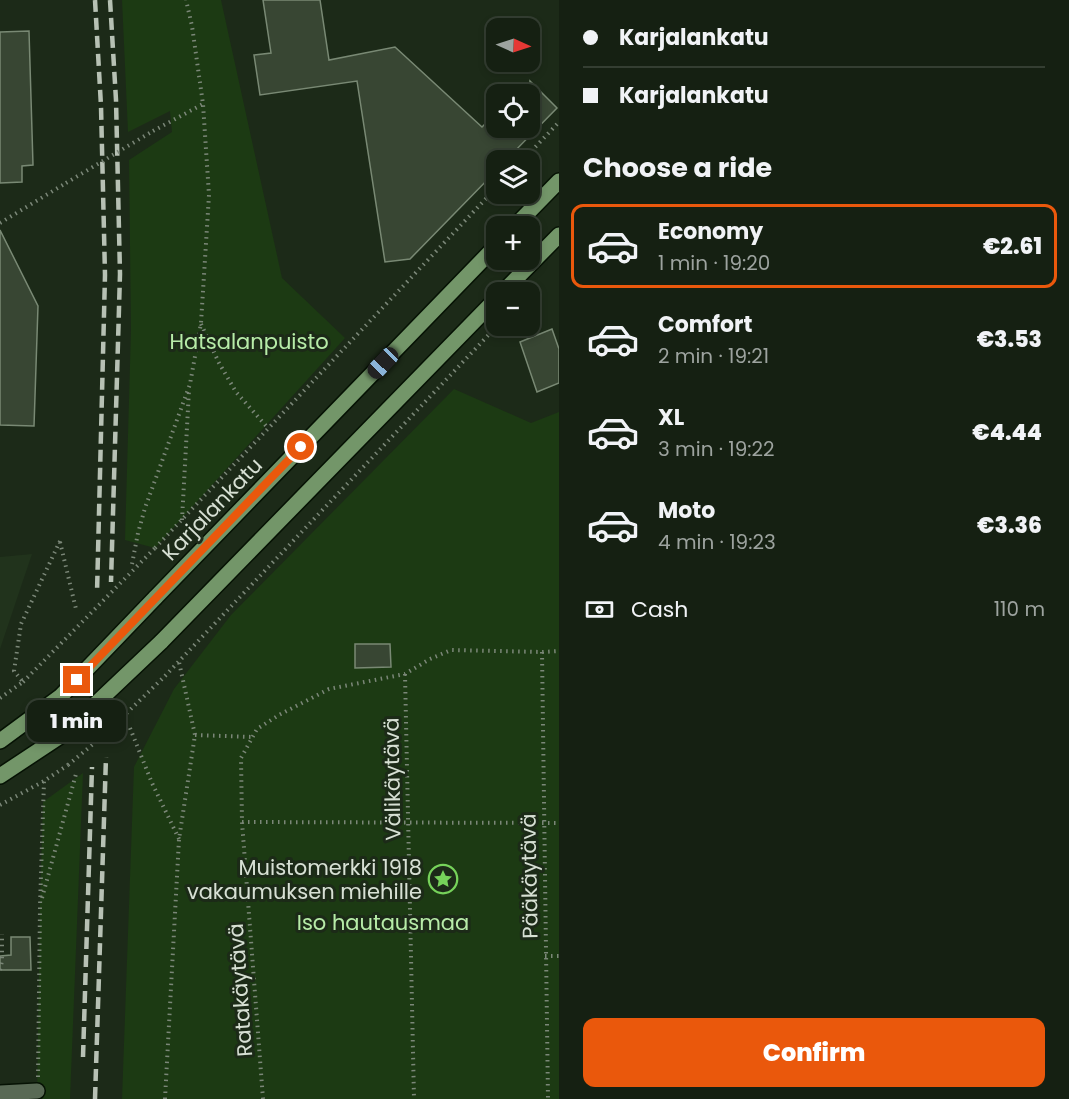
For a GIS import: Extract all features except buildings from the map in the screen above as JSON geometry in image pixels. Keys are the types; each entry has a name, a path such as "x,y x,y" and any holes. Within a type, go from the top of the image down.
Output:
{"main road":[{"path":"525,216 559,181"},
{"path":"513,282 559,236"},
{"name":"Karjalankatu","path":"0,741 62,696 486,256"},
{"path":"0,776 65,733 160,642 486,309"}],"street":[{"path":"0,1094 38,1091"}],"path":[{"path":"182,520 190,384 201,323 208,195 203,104 186,0"},
{"path":"0,223 153,131 203,104"},
{"path":"532,150 559,122"},
{"path":"0,698 23,682 155,548 486,199"},
{"path":"201,323 219,363 236,392 268,428"},
{"path":"0,806 68,765 104,735 165,676 488,336"},
{"path":"132,564 145,508 190,384"},
{"path":"23,682 14,671 21,624 60,541 76,609"},
{"path":"195,735 253,737 257,729 279,715 329,689 405,674 451,650 559,651"},
{"name":"Pääkäytävä","path":"542,652 548,1099"},
{"path":"165,1099 179,839 195,735 179,661"},
{"name":"Välikäytävä","path":"405,674 414,1099"},
{"path":"130,728 152,783 179,839"},
{"name":"Ratakäytävä","path":"253,737 241,758 242,822 263,1099"},
{"path":"40,906 76,774"},
{"path":"38,1091 44,781"},
{"path":"242,822 559,823"},
{"path":"0,970 2,934"},
{"path":"545,956 559,956"}],"shaded area":[{"path":"32,554 0,649 0,557"}],"green space":[{"name":"Hatsalanpuisto","path":"122,0 221,0 282,278 345,338 155,548 125,540 131,330 129,160 172,132 170,111 128,132"},
{"name":"Iso hautausmaa","path":"454,389 531,423 559,412 559,1099 122,1099 134,767 174,689 231,615"},
{"path":"83,773 70,1099 37,1099 43,802"}],"railway":[{"path":"95,0 101,106 105,275 97,593"},
{"path":"110,0 116,100 120,274 111,582"},
{"path":"95,1099 106,757"},
{"path":"83,1057 92,767"}],"place":[{"name":"Muistomerkki 1918 vakaumuksen miehille","path":"443,879"}],"route":[{"path":"77,680 301,447"}]}
